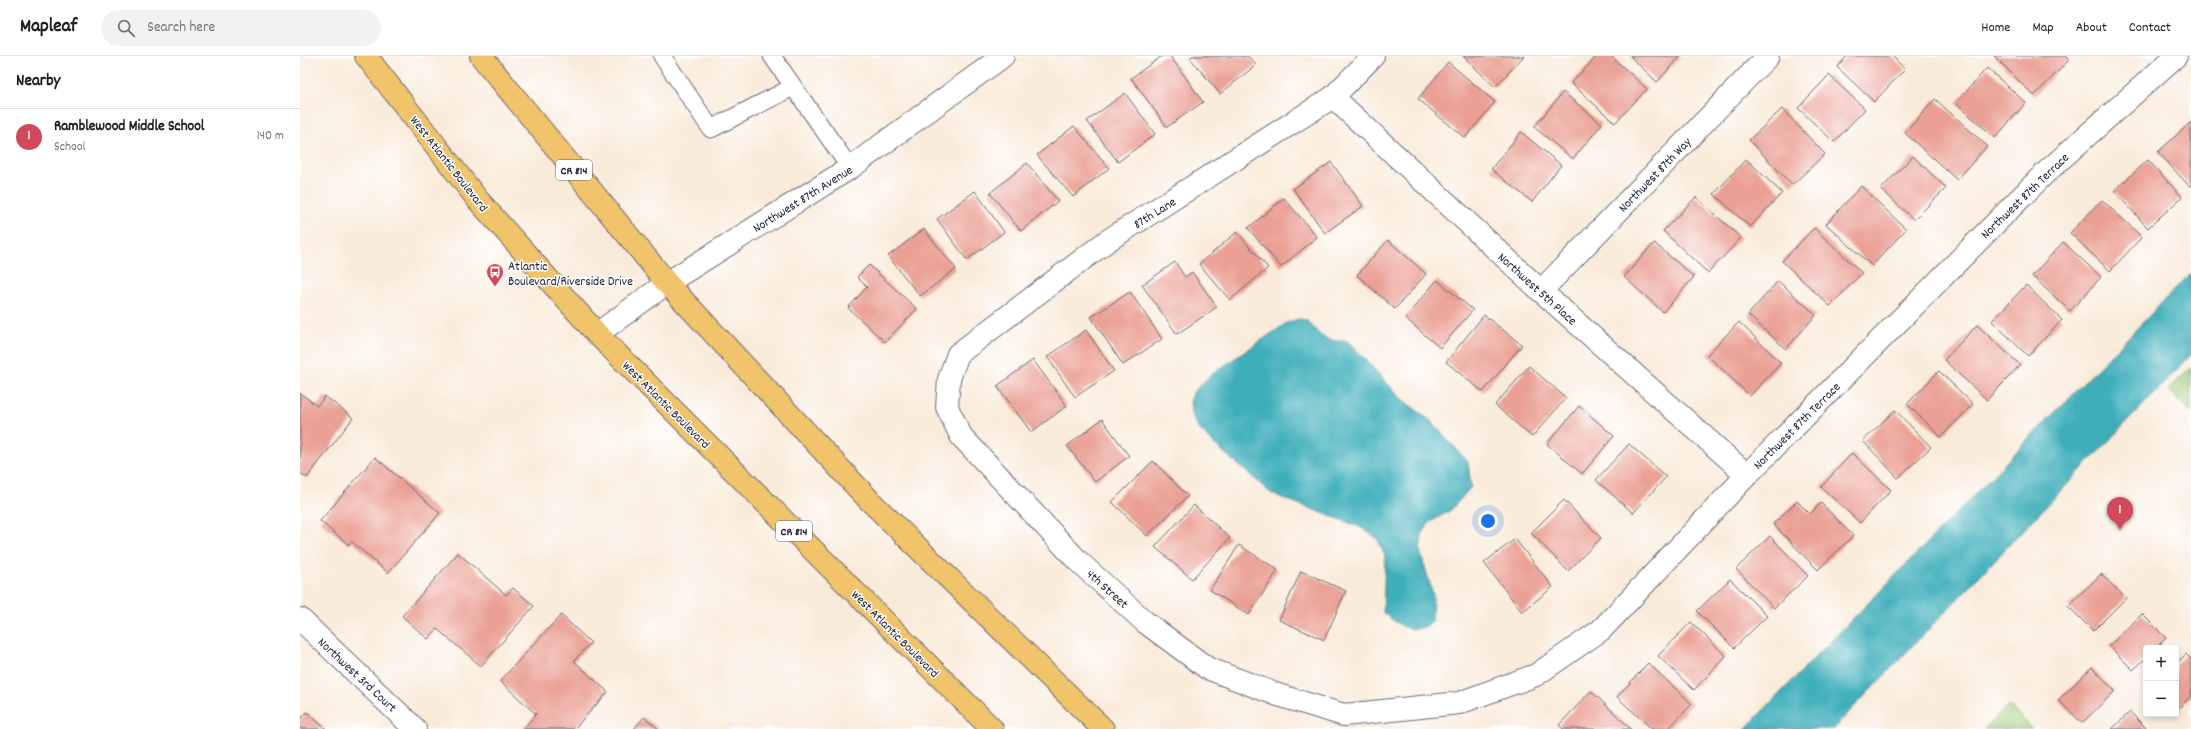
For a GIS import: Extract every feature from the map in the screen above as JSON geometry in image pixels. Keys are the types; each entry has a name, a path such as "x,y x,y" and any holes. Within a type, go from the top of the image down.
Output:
{"main road":[{"name":"West Atlantic Boulevard","path":"366,56 478,200 596,334 992,729"},
{"name":"CR 814","path":"481,56 666,283 870,501 1103,729"}],"street":[{"name":"Northwest 87th Avenue","path":"596,334 666,283 850,168 1003,56"},
{"name":"87th Lane","path":"949,380 958,354 1107,241 1333,97 1373,56"},
{"name":"Northwest 87th Way","path":"1541,291 1768,56"},
{"name":"Northwest 87th Terrace","path":"1339,722 1371,721 1459,703 1536,675 1601,630 1746,475 2043,175 2176,56"},
{"name":"Northwest 5th Place","path":"1333,97 1541,291 1746,475"},
{"name":"4th Street","path":"949,380 947,407 961,436 1078,561 1145,622 1207,668 1278,695 1339,722"},
{"name":"Northwest 3rd Court","path":"300,619 415,729"}],"lane":[{"path":"662,56 711,129 793,88"},
{"path":"772,56 850,168"}],"green space":[{"path":"2191,368 2191,412 2168,390"},
{"path":"2008,705 2033,729 1984,729"}],"water":[{"path":"2191,273 2191,355 1833,729 1745,729"},
{"path":"1299,319 1307,320 1320,335 1328,340 1348,341 1402,399 1432,422 1468,462 1471,487 1451,510 1429,523 1422,535 1420,551 1433,594 1432,622 1419,629 1407,628 1395,622 1383,613 1385,556 1377,538 1360,527 1272,494 1213,443 1199,429 1192,415 1190,402 1194,391 1212,374 1288,322"}],"building":[{"path":"1162,56 1170,56 1203,102 1167,127 1131,78"},
{"path":"1192,56 1248,56 1256,65 1220,94 1190,58"},
{"path":"1463,56 1524,56 1495,87"},
{"path":"1597,56 1611,56 1647,89 1615,123 1571,83"},
{"path":"1630,56 1681,56 1657,82"},
{"path":"1847,56 1892,56 1905,69 1874,102 1837,67"},
{"path":"1994,56 2065,56 2069,60 2034,96"},
{"path":"1448,62 1495,102 1465,138 1418,99"},
{"path":"1987,68 2026,103 1995,138 1956,103"},
{"path":"1829,75 1865,109 1834,142 1798,108"},
{"path":"1563,92 1602,124 1573,159 1534,127"},
{"path":"1125,93 1155,134 1118,162 1087,121"},
{"path":"1935,99 1987,146 1957,180 1905,133"},
{"path":"1782,109 1825,154 1792,185 1749,140"},
{"path":"2191,122 2191,185 2189,186 2158,152"},
{"path":"1074,126 1109,168 1073,197 1037,155"},
{"path":"1521,132 1561,165 1532,202 1491,169"},
{"path":"1913,156 1946,188 1914,220 1881,189"},
{"path":"1746,159 1782,193 1750,227 1714,194"},
{"path":"2148,160 2182,197 2148,228 2114,191"},
{"path":"1331,162 1363,206 1325,233 1293,189"},
{"path":"1027,163 1058,201 1021,231 990,193"},
{"path":"1861,186 1906,229 1872,266 1826,224"},
{"path":"975,191 1004,232 967,260 937,219"},
{"path":"1696,197 1741,238 1708,273 1663,231"},
{"path":"1284,198 1317,237 1281,267 1248,228"},
{"path":"2102,200 2142,237 2110,271 2070,233"},
{"path":"1814,228 1862,273 1830,306 1782,261"},
{"path":"924,229 956,269 920,296 888,256"},
{"path":"1237,232 1268,268 1230,300 1199,264"},
{"path":"1388,240 1426,274 1395,309 1357,275"},
{"path":"2063,242 2101,277 2070,311 2032,276"},
{"path":"1654,243 1694,277 1663,312 1624,277"},
{"path":"1175,262 1185,277 1192,272 1217,307 1177,334 1142,285"},
{"path":"869,265 917,309 885,342 848,308 867,287 857,277"},
{"path":"1437,280 1473,310 1440,348 1405,318"},
{"path":"1778,281 1816,315 1786,349 1748,315"},
{"path":"2026,285 2062,320 2028,356 1992,321"},
{"path":"1130,292 1162,339 1123,365 1091,317"},
{"path":"1484,315 1522,345 1483,392 1446,362"},
{"path":"1739,322 1781,363 1750,396 1707,355"},
{"path":"1977,325 2020,365 1987,400 1944,360"},
{"path":"1086,330 1114,371 1075,397 1047,357"},
{"path":"1033,360 1067,406 1031,432 997,386"},
{"path":"1529,366 1566,398 1532,437 1495,405"},
{"path":"1939,371 1973,404 1941,437 1907,404"},
{"path":"300,393 317,406 325,396 353,418 307,478 300,473"},
{"path":"1579,406 1614,436 1582,474 1547,444"},
{"path":"1895,410 1931,447 1898,478 1863,441"},
{"path":"1102,419 1129,456 1095,482 1067,446"},
{"path":"1629,444 1666,477 1633,513 1596,480"},
{"path":"1852,453 1891,490 1860,523 1821,487"},
{"path":"375,457 440,513 388,573 351,541 349,545 320,521"},
{"path":"1153,461 1188,496 1147,536 1112,502"},
{"path":"1564,500 1601,538 1568,571 1531,533"},
{"path":"1797,501 1810,514 1821,503 1853,536 1818,570 1773,524"},
{"path":"1194,505 1230,538 1192,579 1155,547"},
{"path":"1770,536 1808,576 1774,608 1736,569"},
{"path":"1515,539 1553,587 1522,612 1484,563"},
{"path":"1239,545 1278,570 1249,615 1210,590"},
{"path":"458,553 506,595 513,588 534,606 481,666 437,629 428,639 402,616"},
{"path":"1301,571 1346,591 1324,640 1279,620"},
{"path":"2101,574 2126,598 2093,631 2068,606"},
{"path":"1730,579 1767,616 1734,648 1697,611"},
{"path":"2142,614 2166,638 2159,645 2143,645 2143,661 2133,670 2109,646"},
{"path":"561,615 591,643 574,661 608,692 574,729 523,729 536,714 500,681"},
{"path":"1691,622 1726,656 1694,690 1658,656"},
{"path":"2186,654 2191,659 2191,696 2179,708 2179,681 2179,661"},
{"path":"1648,663 1692,704 1668,729 1652,729 1617,697"},
{"path":"2092,667 2115,691 2082,723 2058,700"},
{"path":"1591,691 1631,729 1563,729 1559,725"},
{"path":"307,712 326,729 300,729 300,719"},
{"path":"2130,712 2147,729 2112,729"},
{"path":"644,717 659,729 634,729"}],"place":[{"name":"Atlantic Boulevard/Riverside Drive","path":"495,287"},
{"name":"Ramblewood Middle School","path":"2120,530"}]}
